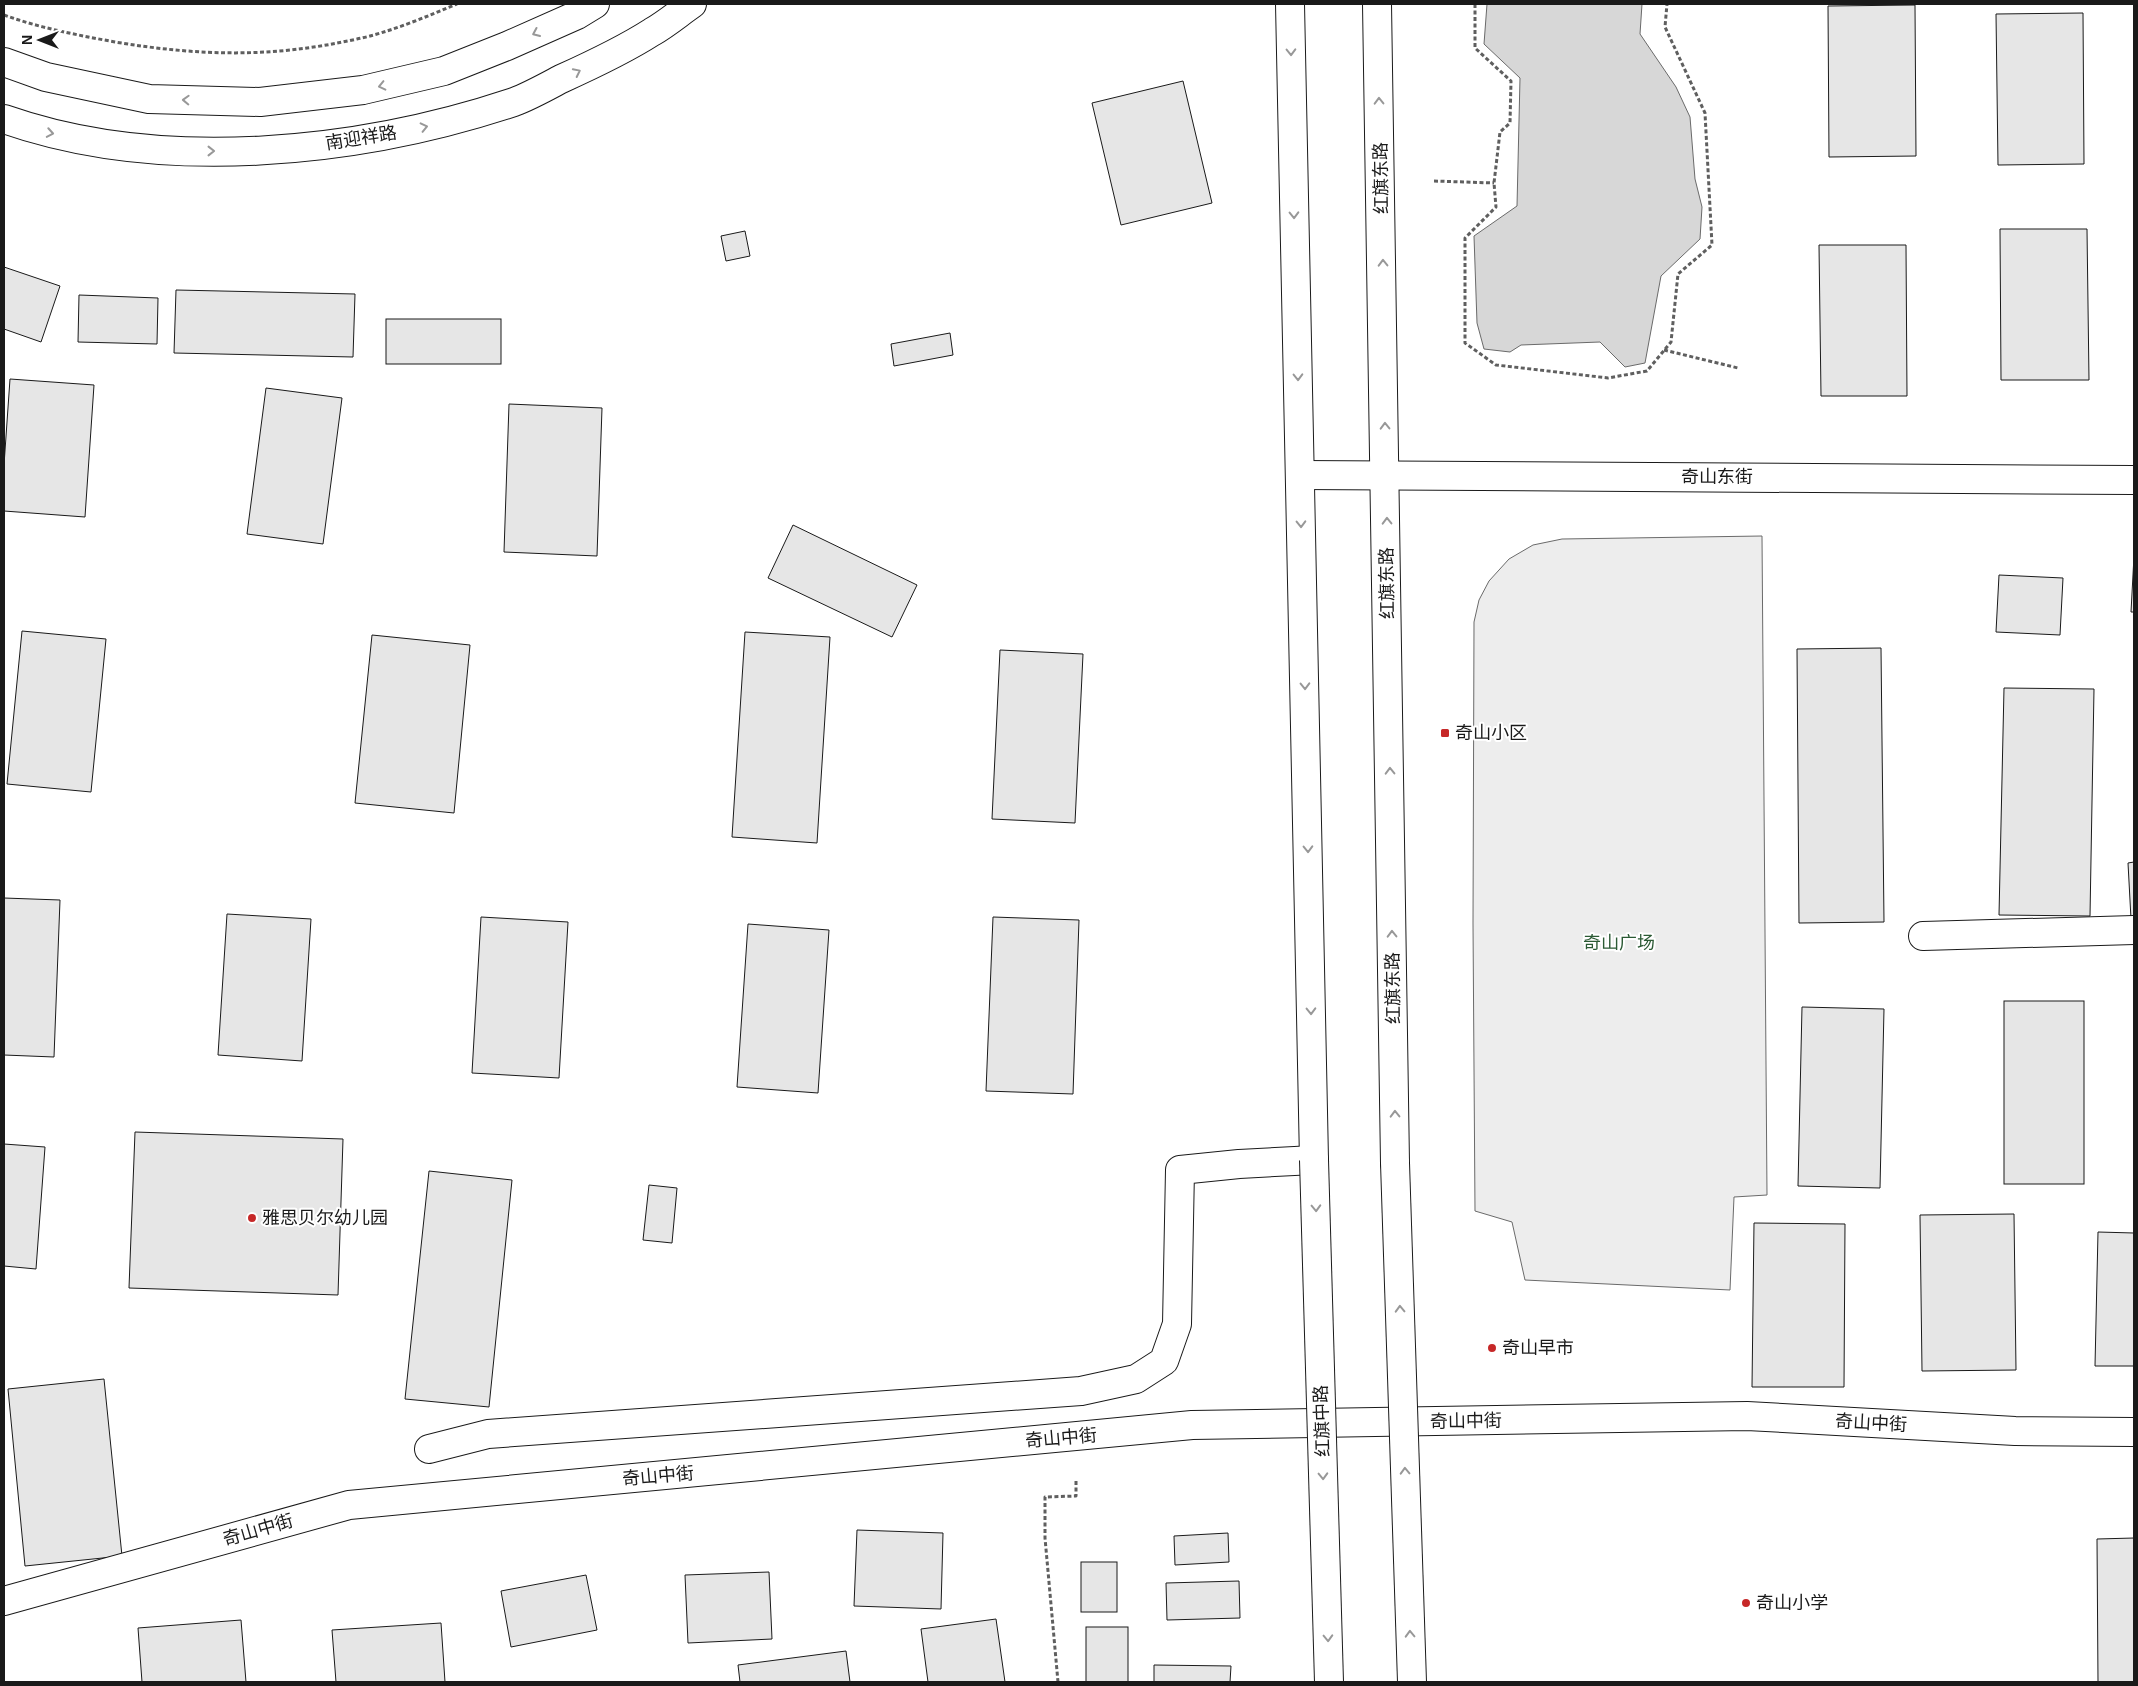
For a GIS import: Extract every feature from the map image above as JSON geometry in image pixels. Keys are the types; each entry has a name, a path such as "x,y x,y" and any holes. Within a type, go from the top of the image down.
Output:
{"main road":[{"path":"4,62 46,77 149,99 260,102 363,90 444,71 508,46 578,15 595,4"},
{"name":"南迎祥路","path":"4,119 38,131 148,150 266,151 368,139 446,122 516,101 652,33 692,4"},
{"path":"430,1448 488,1434 1081,1391 1136,1380 1164,1361 1177,1324 1180,1170 1239,1164 1314,1160 1290,4"},
{"name":"红旗东路","path":"1377,4 1386,475 1395,1162 1412,1682"},
{"name":"奇山东街","path":"1300,475 2134,480"},
{"path":"1923,936 2134,930"},
{"name":"红旗中路","path":"1314,1160 1329,1682"},
{"name":"奇山中街","path":"4,1600 349,1505 1192,1425 1747,1416 2015,1431 2134,1432"}],"path":[{"path":"4,15 28,24 158,49 212,54 266,53 358,39 431,15 457,4"},
{"path":"1474,4 1475,48 1511,81 1510,123 1500,132 1494,183 1496,207 1465,238 1465,342 1496,365 1608,378 1646,371 1671,342 1678,274 1712,245 1705,113 1665,27 1667,4"},
{"path":"1434,181 1494,183"},
{"path":"1664,350 1738,368"},
{"path":"1058,1682 1046,1538 1045,1497 1076,1496 1076,1481"}],"shaded area":[{"path":"1487,4 1642,4 1640,34 1676,87 1690,117 1695,179 1702,207 1700,239 1661,276 1645,363 1625,367 1600,342 1521,345 1510,352 1484,349 1477,323 1474,236 1517,206 1520,78 1484,44"},
{"name":"奇山广场","path":"1762,536 1767,1195 1734,1197 1730,1290 1525,1280 1512,1222 1475,1211 1473,923 1474,622 1479,600 1489,581 1509,559 1533,545 1562,539"}],"building":[{"path":"1915,5 1916,156 1829,157 1828,6"},
{"path":"2083,13 2084,164 1998,165 1996,14"},
{"path":"1183,81 1212,203 1121,225 1092,103"},
{"path":"2000,229 2087,229 2089,380 2001,380"},
{"path":"745,231 750,256 726,261 721,236"},
{"path":"1819,245 1906,245 1907,396 1821,396"},
{"path":"4,267 60,286 41,342 4,329"},
{"path":"176,290 355,294 353,357 174,353"},
{"path":"79,295 158,298 157,344 78,342"},
{"path":"386,319 501,319 501,364 386,364"},
{"path":"950,333 953,355 894,366 891,344"},
{"path":"10,379 94,385 85,517 4,511 4,465"},
{"path":"266,388 342,398 323,544 247,534"},
{"path":"509,404 602,408 597,556 504,552"},
{"path":"793,525 917,585 892,637 768,578"},
{"path":"2134,556 2134,612 2131,612"},
{"path":"1999,575 2063,578 2060,635 1996,632"},
{"path":"22,631 106,639 91,792 7,784"},
{"path":"745,632 830,637 817,843 732,837"},
{"path":"372,635 470,645 454,813 355,803"},
{"path":"1881,648 1884,922 1799,923 1797,649"},
{"path":"1000,650 1083,654 1075,823 992,819"},
{"path":"2004,688 2094,689 2090,916 1999,915"},
{"path":"2134,862 2134,919 2131,919 2128,863"},
{"path":"4,898 60,900 54,1057 4,1055"},
{"path":"227,914 311,919 302,1061 218,1055"},
{"path":"481,917 568,922 559,1078 472,1073"},
{"path":"993,917 1079,920 1073,1094 986,1091"},
{"path":"748,924 829,930 818,1093 737,1087"},
{"path":"2004,1001 2084,1001 2084,1184 2004,1184"},
{"path":"1802,1007 1884,1009 1880,1188 1798,1186"},
{"path":"135,1132 343,1139 338,1295 129,1288"},
{"path":"4,1144 45,1147 36,1269 4,1266"},
{"path":"429,1171 512,1180 489,1407 405,1399"},
{"path":"649,1185 677,1188 672,1243 643,1240"},
{"path":"2014,1214 2016,1370 1922,1371 1920,1215"},
{"path":"1754,1223 1845,1224 1844,1387 1752,1387"},
{"path":"2098,1232 2134,1233 2134,1366 2095,1366"},
{"path":"104,1379 122,1556 25,1566 8,1389"},
{"path":"857,1530 943,1533 941,1609 854,1606"},
{"path":"1228,1533 1229,1562 1175,1565 1174,1536"},
{"path":"2134,1538 2134,1682 2098,1682 2097,1539"},
{"path":"1081,1562 1117,1562 1117,1612 1081,1612"},
{"path":"769,1572 772,1639 688,1643 685,1575"},
{"path":"586,1575 597,1630 511,1647 501,1591"},
{"path":"1239,1581 1240,1618 1167,1620 1166,1583"},
{"path":"996,1619 1005,1682 928,1682 921,1629"},
{"path":"241,1620 246,1682 142,1682 138,1628"},
{"path":"441,1623 445,1682 336,1682 332,1630"},
{"path":"1086,1627 1128,1627 1128,1682 1086,1682"},
{"path":"846,1651 850,1682 740,1682 738,1665"},
{"path":"1154,1665 1231,1666 1230,1682 1154,1682"}],"place":[{"name":"奇山小区","path":"1445,733"},
{"name":"雅思贝尔幼儿园","path":"252,1218"},
{"name":"奇山早市","path":"1492,1348"},
{"name":"奇山小学","path":"1746,1603"}]}
